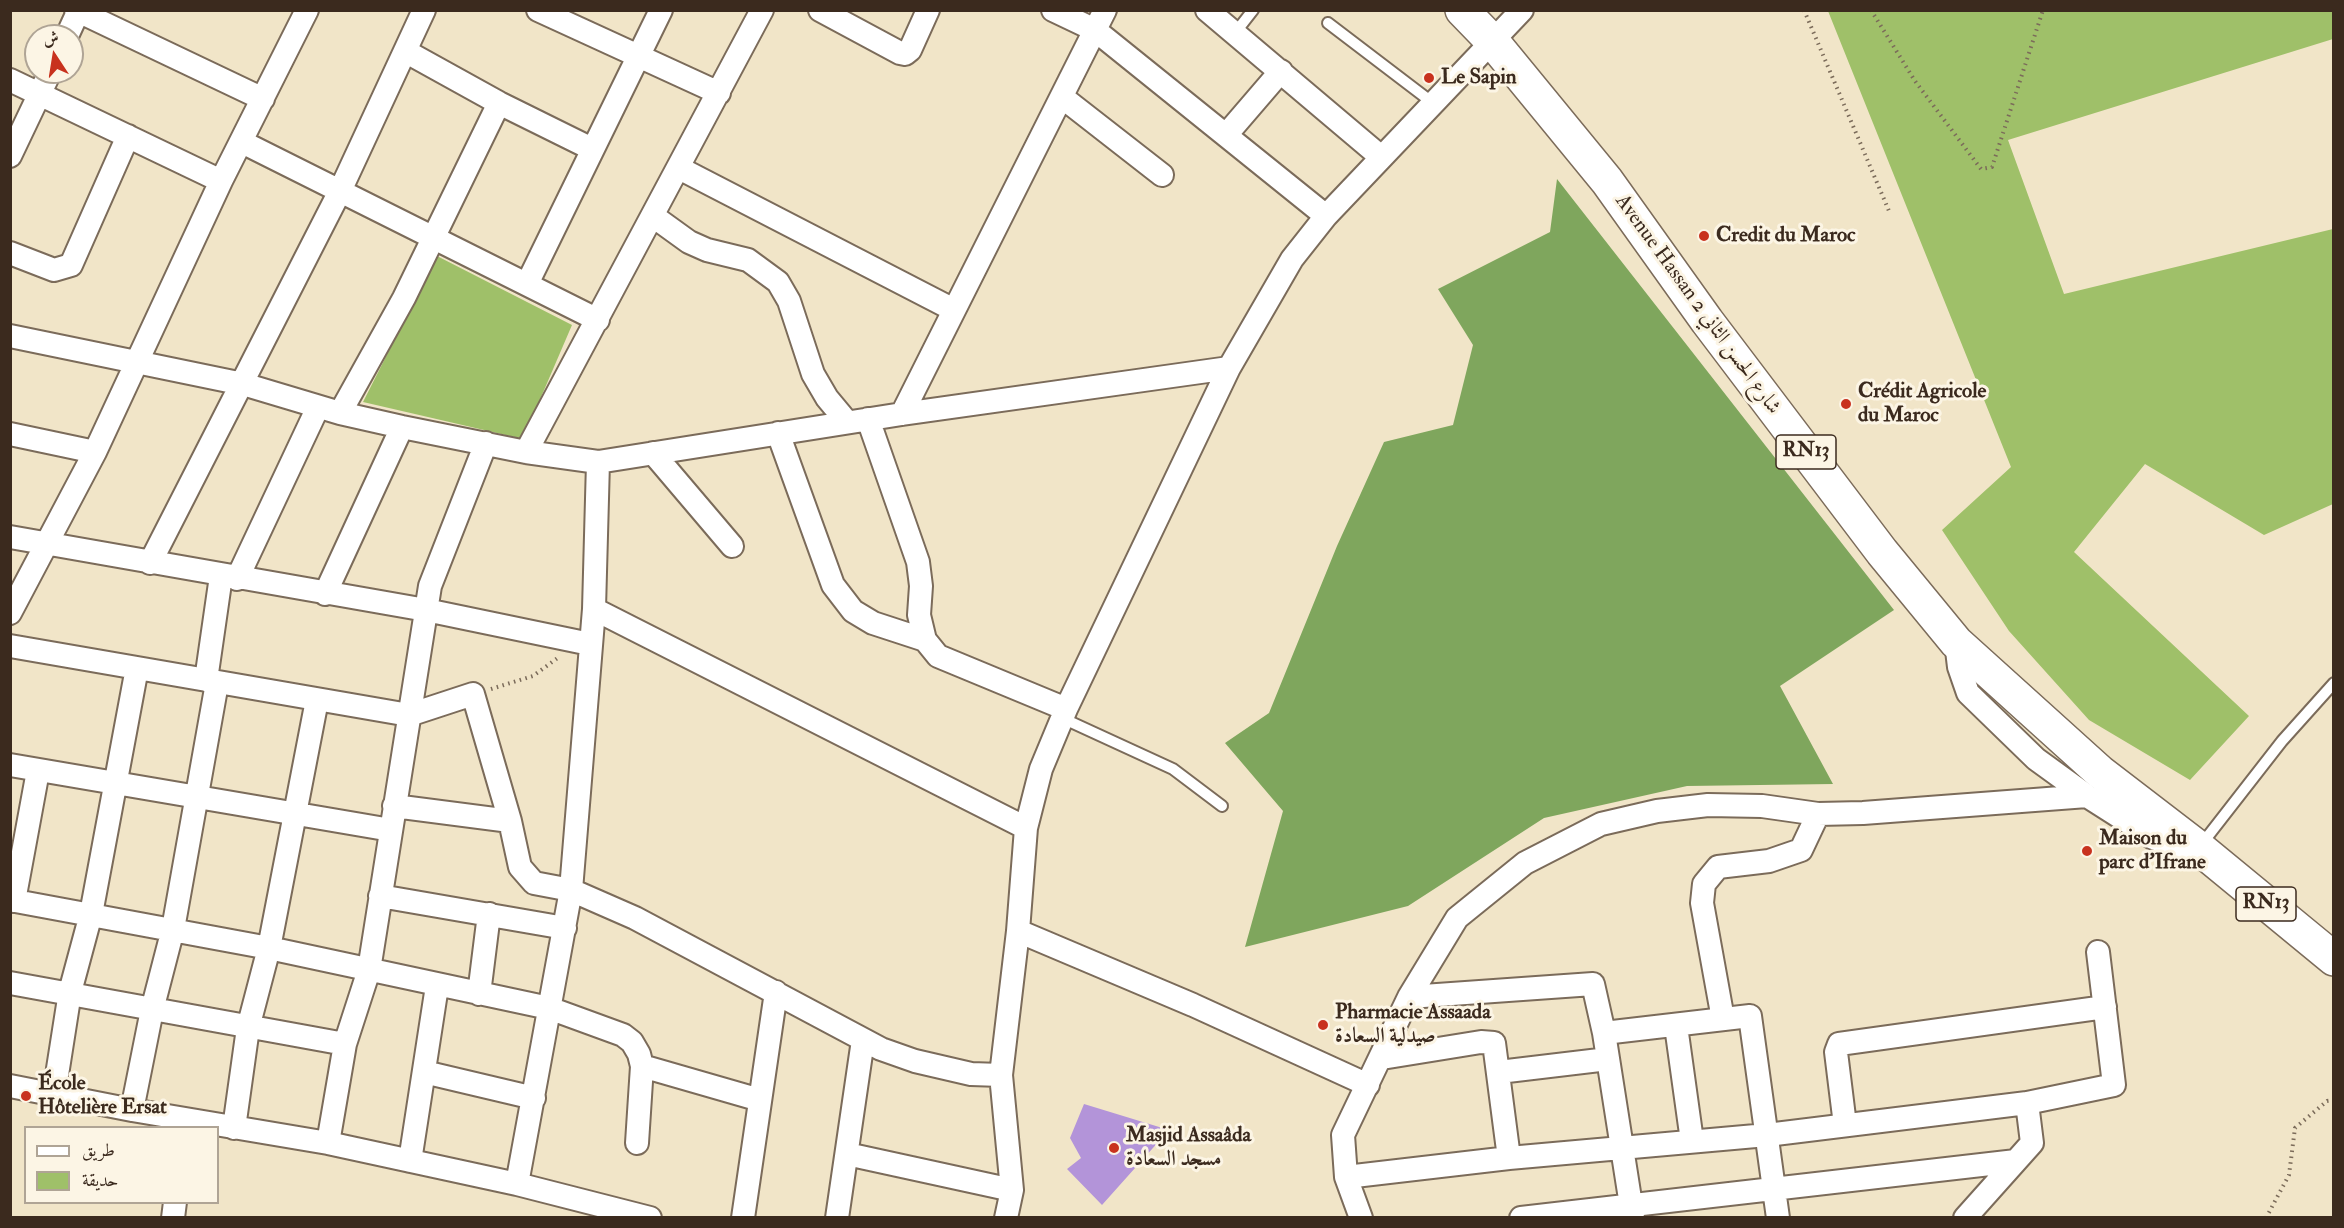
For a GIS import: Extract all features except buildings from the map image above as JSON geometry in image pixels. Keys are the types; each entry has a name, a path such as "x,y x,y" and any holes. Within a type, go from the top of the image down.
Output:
{"main road":[{"name":"Avenue Hassan 2 شارع الحسن الثاني","path":"1462,10 1493,42 1607,181 1728,349 1882,552 1956,642 2100,772 2199,848 2334,959"}],"street":[{"path":"10,613 95,452 221,181 307,10"},
{"path":"150,563 340,191 424,10"},
{"path":"527,284 661,10"},
{"path":"526,452 762,10"},
{"path":"820,10 900,54 905,54 910,50 928,10"},
{"path":"1053,10 1100,20 1226,135 1326,216"},
{"path":"1207,10 1381,157"},
{"path":"1006,1218 1012,1190 1001,1075 1018,932 1026,828 1041,769 1064,713 1229,368 1292,259 1326,216 1522,10"},
{"path":"77,11 263,99"},
{"path":"549,13 638,57 719,93"},
{"path":"902,414 1100,20"},
{"path":"405,51 499,103 592,149"},
{"path":"1226,135 1281,71"},
{"path":"10,80 221,181"},
{"path":"10,156 45,84"},
{"path":"1062,97 1162,175"},
{"path":"340,413 434,238 499,103"},
{"path":"10,253 54,270 71,266 128,136"},
{"path":"242,142 598,320"},
{"path":"679,168 954,310"},
{"path":"653,216 689,242 707,250 748,260 778,282 789,301 813,374 826,398 858,421 918,562 921,586 920,615 925,640 938,656 1064,713"},
{"path":"10,336 243,384 340,413 402,427 486,442 526,452 598,462 902,414 1229,368"},
{"path":"132,1110 152,1010 173,929 197,797 211,681 229,577 318,407"},
{"path":"325,594 402,427"},
{"path":"778,433 833,585 853,611 873,622 925,640"},
{"path":"10,434 95,452"},
{"path":"328,1143 345,1044 369,970 430,586 486,442"},
{"path":"653,453 732,546"},
{"path":"517,1184 571,890 580,642 594,609 598,462"},
{"path":"10,537 426,610 580,642"},
{"path":"594,609 1026,828"},
{"path":"1956,642 1959,667 1968,693 2036,759 2086,796 2153,838 2175,846 2199,848"},
{"path":"10,646 410,715 472,694 510,821 520,867 529,880 571,890 635,918 863,1040 915,1061 971,1074 1001,1075"},
{"path":"54,1094 70,992 91,914 137,669"},
{"path":"234,1128 248,1028 269,948 317,700"},
{"path":"10,765 391,830"},
{"path":"38,771 12,900 269,948 437,986 549,1008 623,1035 632,1042 639,1054 642,1066 637,1143"},
{"path":"1361,1218 1346,1177 1343,1135 1382,1058 1409,997 1457,918 1525,863 1601,824 1657,811 1708,806 1762,806 1818,814 1937,808 2086,796"},
{"path":"394,806 510,821"},
{"path":"1723,1019 1702,903 1704,884 1718,867 1769,861 1801,850 1818,814"},
{"path":"380,896 565,928"},
{"path":"479,994 489,914"},
{"path":"1018,932 1193,1005 1368,1085"},
{"path":"1346,1177 1509,1158 1767,1135 2027,1103 2115,1085 2098,952"},
{"path":"10,982 248,1028 345,1044"},
{"path":"1409,997 1593,984 1604,1033 1633,1212"},
{"path":"410,1161 437,986"},
{"path":"743,1218 776,993"},
{"path":"1845,1125 1836,1052 1839,1044 2105,1007"},
{"path":"1604,1033 1750,1016 1778,1218"},
{"path":"1676,1026 1692,1141"},
{"path":"837,1218 863,1040"},
{"path":"1382,1058 1494,1043 1509,1158"},
{"path":"1499,1072 1608,1059"},
{"path":"642,1066 760,1100"},
{"path":"424,1072 534,1098"},
{"path":"10,1086 190,1124 212,1126"},
{"path":"1965,1218 2032,1143 2027,1103"},
{"path":"219,1127 328,1143 517,1184 643,1217"},
{"path":"847,1154 1012,1190"},
{"path":"1521,1218 1633,1212 1774,1190 2016,1161"}],"lane":[{"path":"1235,33 1253,10"},
{"path":"1328,23 1433,103"},
{"path":"2199,848 2282,741 2334,683"},
{"path":"1064,713 1173,769 1222,806"}],"path":[{"path":"1804,10 1888,211"},
{"path":"1871,10 1915,81 1982,169 1992,167 2043,10"},
{"path":"472,694 533,676 580,642"},
{"path":"2266,1218 2289,1174 2295,1128 2327,1101 2334,1100"}],"green space":[{"path":"1828,11 2333,11 2333,39 2008,140 2064,294 2333,229 2333,504 2264,535 2145,464 2074,552 2249,716 2190,780 2089,720 2009,631 1942,530 2011,467"},
{"path":"1557,179 1894,610 1780,686 1833,784 1687,786 1544,818 1408,906 1245,947 1283,811 1225,743 1269,713 1337,546 1384,442 1453,425 1473,345 1438,289 1550,232"},
{"path":"437,256 572,325 523,439 363,402"}],"place":[{"name":"Le Sapin","path":"1429,78"},
{"name":"Credit du Maroc","path":"1704,236"},
{"name":"Crédit Agricole du Maroc","path":"1846,404"},
{"name":"Maison du parc d'Ifrane","path":"2087,851"},
{"name":"Pharmacie Assaada صيدلية السعادة","path":"1323,1025"},
{"name":"École Hôtelière Ersat","path":"26,1096"},
{"name":"Masjid Assaâda مسجد السعادة","path":"1114,1148"}]}
